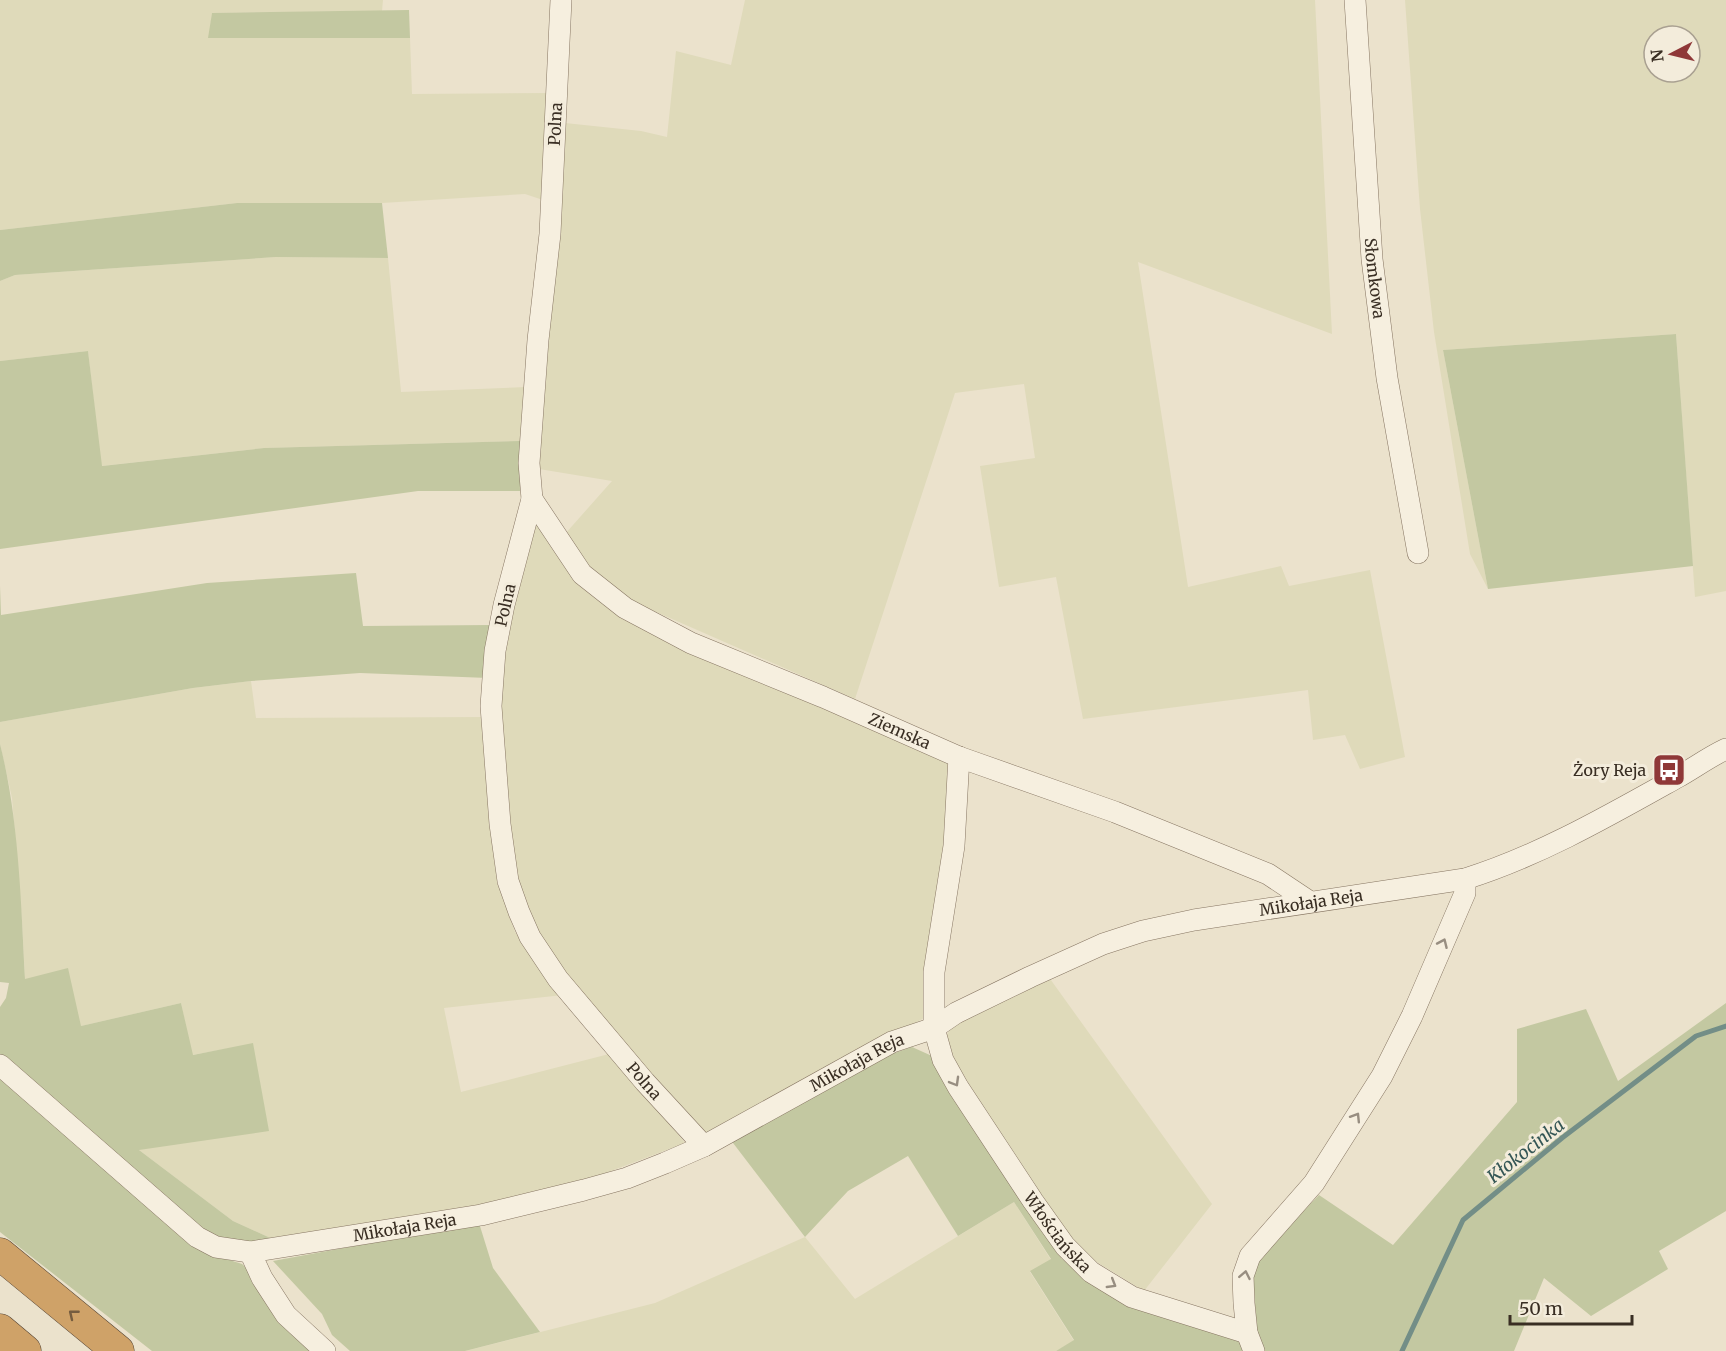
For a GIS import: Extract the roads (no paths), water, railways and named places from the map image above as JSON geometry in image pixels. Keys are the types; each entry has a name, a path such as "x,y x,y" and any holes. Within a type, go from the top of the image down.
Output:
{"highway":[{"path":"0,1254 118,1351"},
{"path":"0,1330 25,1351"}],"street":[{"name":"Polna","path":"561,0 550,234 538,340 529,463 532,499 504,605 495,651 491,706 500,824 508,881 530,936 558,979 645,1082 704,1146"},
{"name":"Słomkowa","path":"1355,0 1372,258 1387,378 1418,553"},
{"name":"Ziemska","path":"532,499 582,574 625,608 691,643 823,697 959,757 1115,812 1268,874 1310,902"},
{"name":"Mikołaja Reja","path":"0,1065 197,1237 216,1247 250,1252 493,1212 584,1191 627,1178 704,1146 892,1042 934,1028 956,1013 1030,976 1103,944 1143,931 1194,920 1465,879 1526,856 1567,836 1726,749"},
{"name":"Włościańska","path":"959,757 954,846 934,972 934,1028 943,1060 958,1087 1033,1201 1065,1245 1091,1272 1132,1297 1251,1342"},
{"path":"1251,1342 1244,1303 1243,1276 1250,1256 1314,1183 1382,1076 1412,1016 1465,893 1465,879"},
{"path":"250,1252 262,1278 286,1315 325,1351"}],"waterway":[{"name":"Kłokocinka","path":"1402,1351 1463,1220 1562,1138 1696,1036 1726,1026"}],"place":[{"name":"Żory Reja","path":"1669,770"}]}
